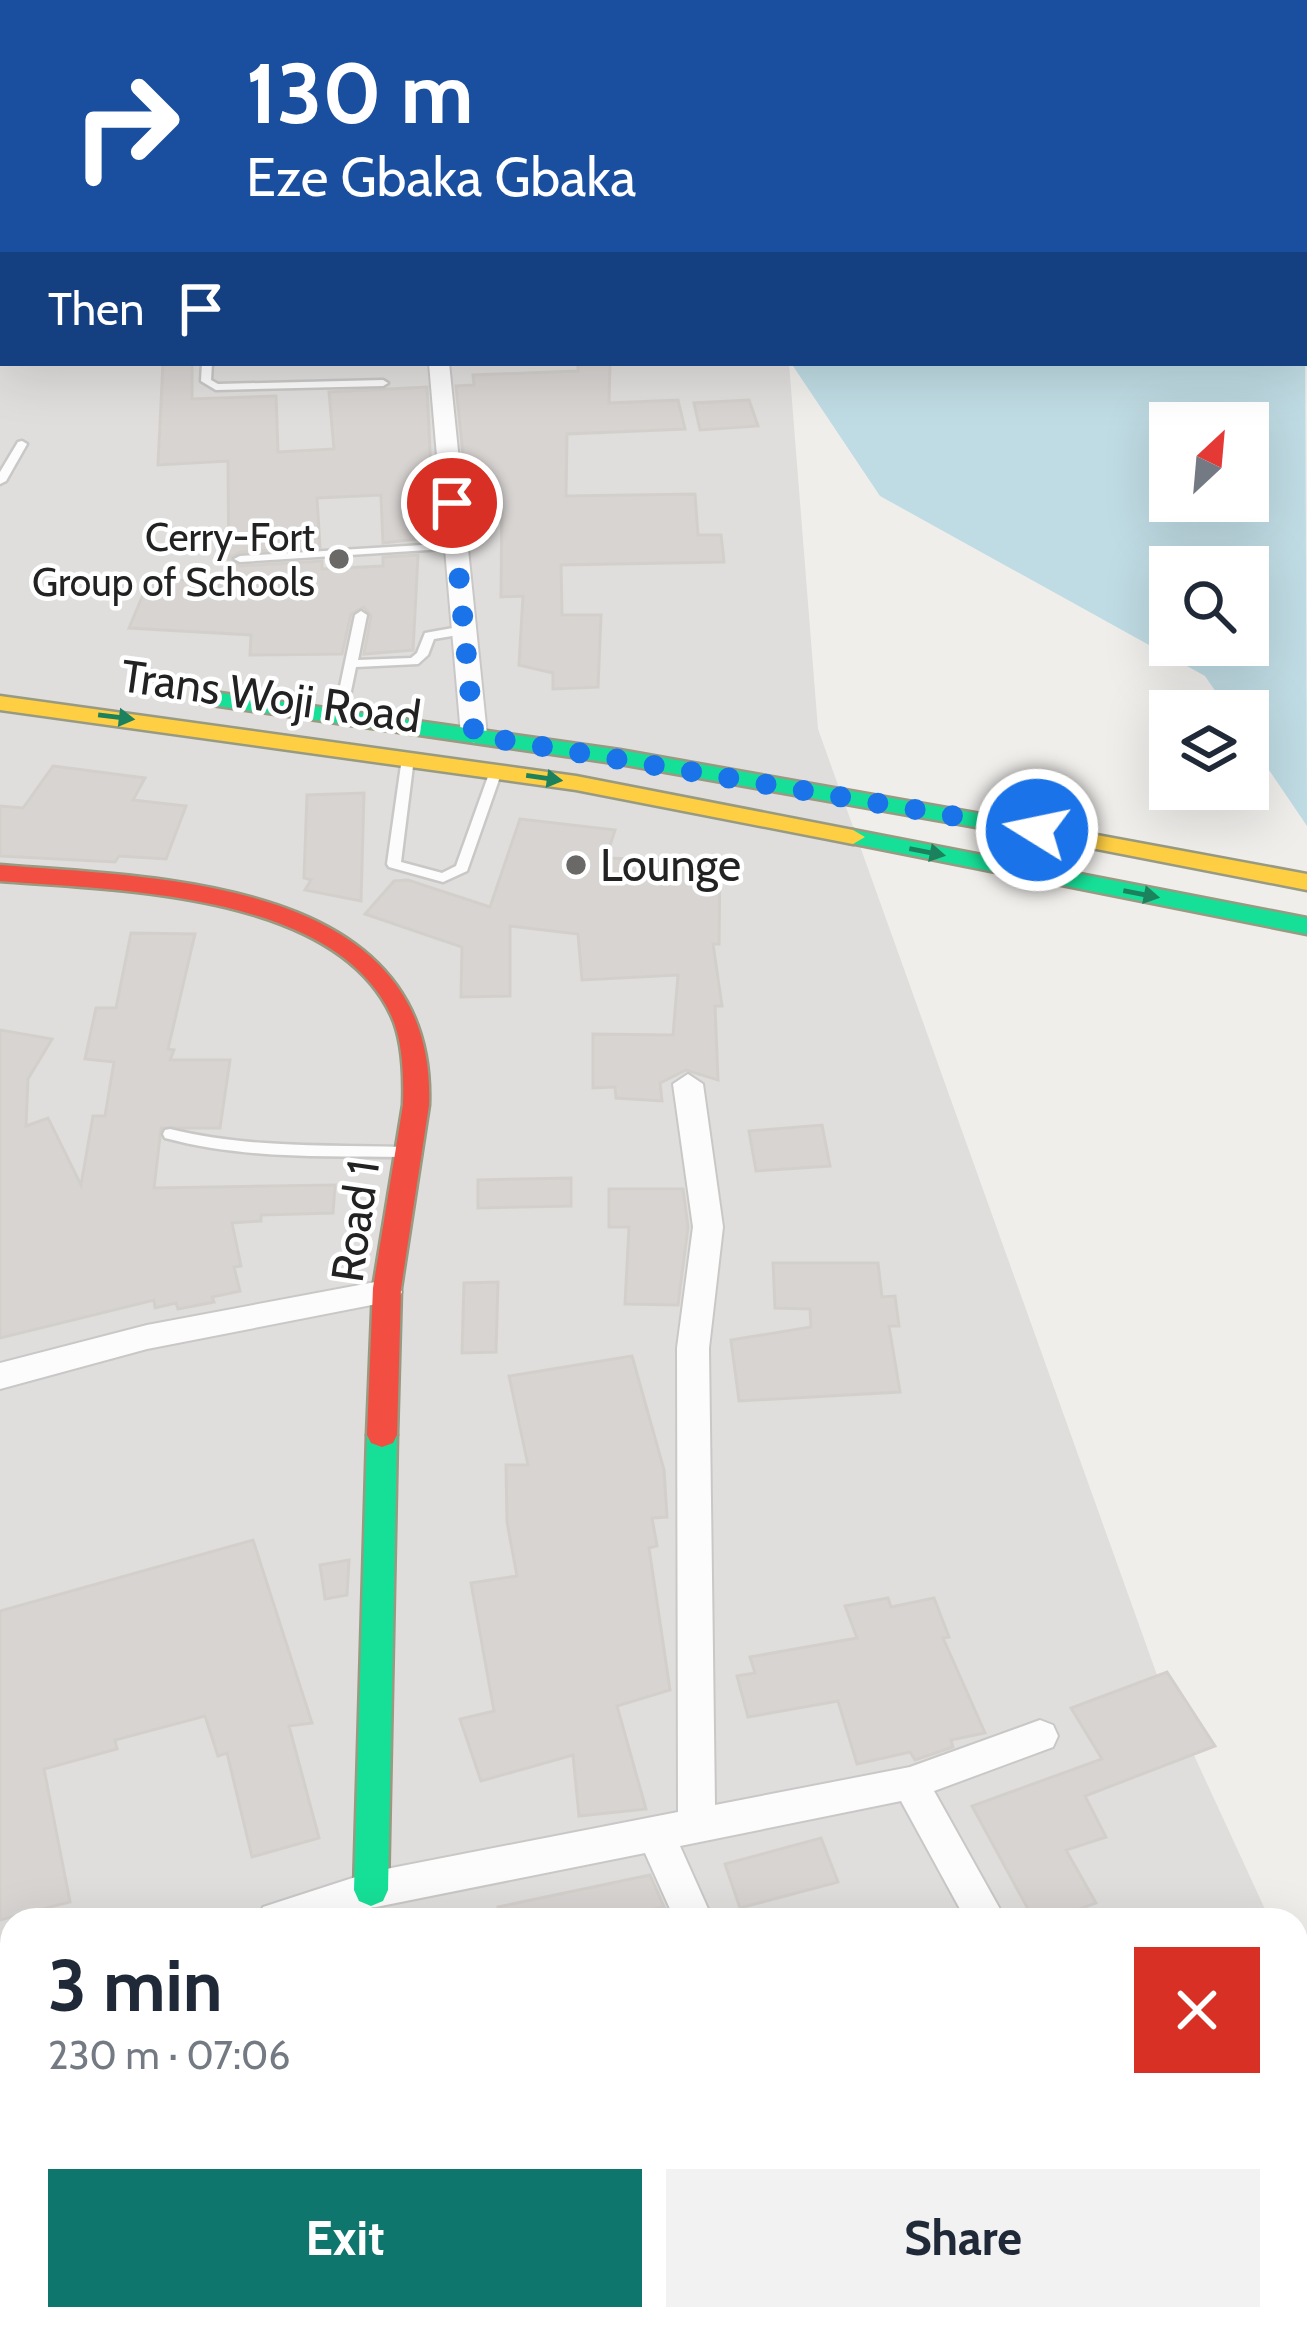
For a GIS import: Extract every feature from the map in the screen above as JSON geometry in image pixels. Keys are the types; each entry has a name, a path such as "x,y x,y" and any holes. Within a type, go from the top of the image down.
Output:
{"main road":[{"name":"Trans Woji Road","path":"167,693 474,735 992,822 1307,882"},
{"name":"Trans Woji Road","path":"0,703 496,771 1307,926"},
{"name":"Road 1","path":"0,873 205,893 264,908 344,941 391,991 411,1040 417,1079 386,1292 371,1890"}],"street":[{"path":"439,366 474,735"},
{"path":"688,1084 708,1227 693,1348 697,1826"},
{"path":"0,1376 147,1337 386,1292"},
{"path":"315,1908 371,1890 910,1784 1040,1736"},
{"path":"910,1784 980,1908"},
{"path":"656,1837 689,1908"}],"lane":[{"path":"207,366 206,381 216,387 382,383"},
{"path":"0,482 22,444"},
{"path":"240,559 456,546"},
{"path":"340,715 361,614"},
{"path":"351,664 414,661 422,656 429,636 464,630"},
{"path":"408,758 394,864 443,878 462,868 496,771"},
{"path":"170,1134 245,1146 406,1153"}],"shaded area":[{"path":"0,366 789,366 818,729 1157,1675 1264,1908 0,1908"}],"water":[{"path":"793,366 1305,366 1307,826 1269,770 1269,690 1215,690 1205,676 1187,666 1269,666 1269,546 1149,546 1149,645 880,496"}],"building":[{"path":"163,366 192,366 192,399 276,396 278,452 334,449 329,392 427,387 434,537 383,543 381,495 317,498 320,547 240,552 230,557 240,566 322,561 322,569 383,566 383,557 418,555 413,650 364,654 371,616 364,607 351,614 342,654 250,655 251,635 129,628 150,578 229,583 228,461 158,465"},
{"path":"578,366 610,366 609,403 678,400 685,429 567,434 566,496 695,494 698,535 721,535 724,562 561,565 562,615 601,615 598,687 553,689 553,673 519,665 523,596 501,597 502,493 467,494 456,386 474,385 473,375 578,371"},
{"path":"749,400 758,426 700,430 694,403"},
{"path":"53,766 145,778 133,800 186,806 166,859 119,856 115,862 0,856 0,806 23,808"},
{"path":"364,793 361,901 305,890 311,880 304,878 307,795"},
{"path":"520,819 615,830 606,858 720,862 719,944 713,944 722,1006 715,1006 718,1080 686,1070 660,1083 662,1101 616,1098 615,1087 593,1088 593,1034 673,1035 678,975 582,980 578,934 510,926 510,996 461,997 462,947 365,914 394,881 408,880 490,907"},
{"path":"131,933 195,934 168,1049 174,1050 170,1060 230,1060 220,1128 161,1128 154,1188 335,1185 333,1213 261,1215 261,1221 232,1223 241,1266 234,1267 240,1291 212,1297 214,1302 178,1309 176,1303 155,1308 154,1300 0,1338 0,1030 52,1039 28,1079 26,1126 48,1118 81,1185 93,1116 105,1116 114,1062 85,1059 96,1008 116,1008"},
{"path":"822,1125 830,1166 756,1171 749,1131"},
{"path":"571,1178 571,1206 478,1208 478,1180"},
{"path":"609,1189 683,1189 688,1227 678,1305 625,1304 629,1227 609,1227"},
{"path":"773,1263 878,1263 882,1297 895,1296 899,1326 889,1326 900,1392 739,1401 731,1340 811,1327 810,1309 775,1308"},
{"path":"498,1282 496,1352 462,1353 464,1283"},
{"path":"632,1356 664,1470 667,1517 652,1518 657,1546 649,1548 670,1690 617,1706 646,1809 579,1816 573,1755 481,1781 460,1719 494,1711 471,1583 517,1576 507,1522 506,1465 528,1465 509,1376"},
{"path":"253,1540 312,1723 289,1726 319,1838 252,1857 227,1753 218,1756 205,1716 115,1740 117,1749 44,1769 70,1902 47,1908 0,1908 0,1611"},
{"path":"349,1560 347,1595 325,1599 320,1565"},
{"path":"888,1598 891,1607 934,1598 949,1637 943,1638 985,1733 951,1740 953,1747 915,1760 910,1752 857,1764 838,1701 748,1717 737,1676 755,1673 750,1657 857,1638 845,1606"},
{"path":"1167,1672 1215,1746 1085,1796 1106,1837 1066,1850 1096,1903 1082,1908 1027,1908 972,1806 1102,1759 1071,1708"},
{"path":"821,1838 838,1882 740,1908 725,1864"},
{"path":"650,1875 664,1907 498,1908"}],"traffic: fast":[{"path":"206,698 620,757 1043,832"},
{"path":"853,837 1307,926"},
{"path":"371,1890 382,1435"}],"traffic: slow":[{"path":"0,703 576,783 853,837"},
{"path":"1043,832 1307,882"}],"traffic: jam":[{"path":"0,873 123,883 260,908 321,932 371,967 405,1015 417,1079 416,1105 387,1288 382,1435"}],"place":[{"name":"Cerry-Fort Group of Schools","path":"339,559"},
{"name":"Lounge","path":"576,865"}],"route":[{"path":"452,503 474,735 1037,830"}]}
